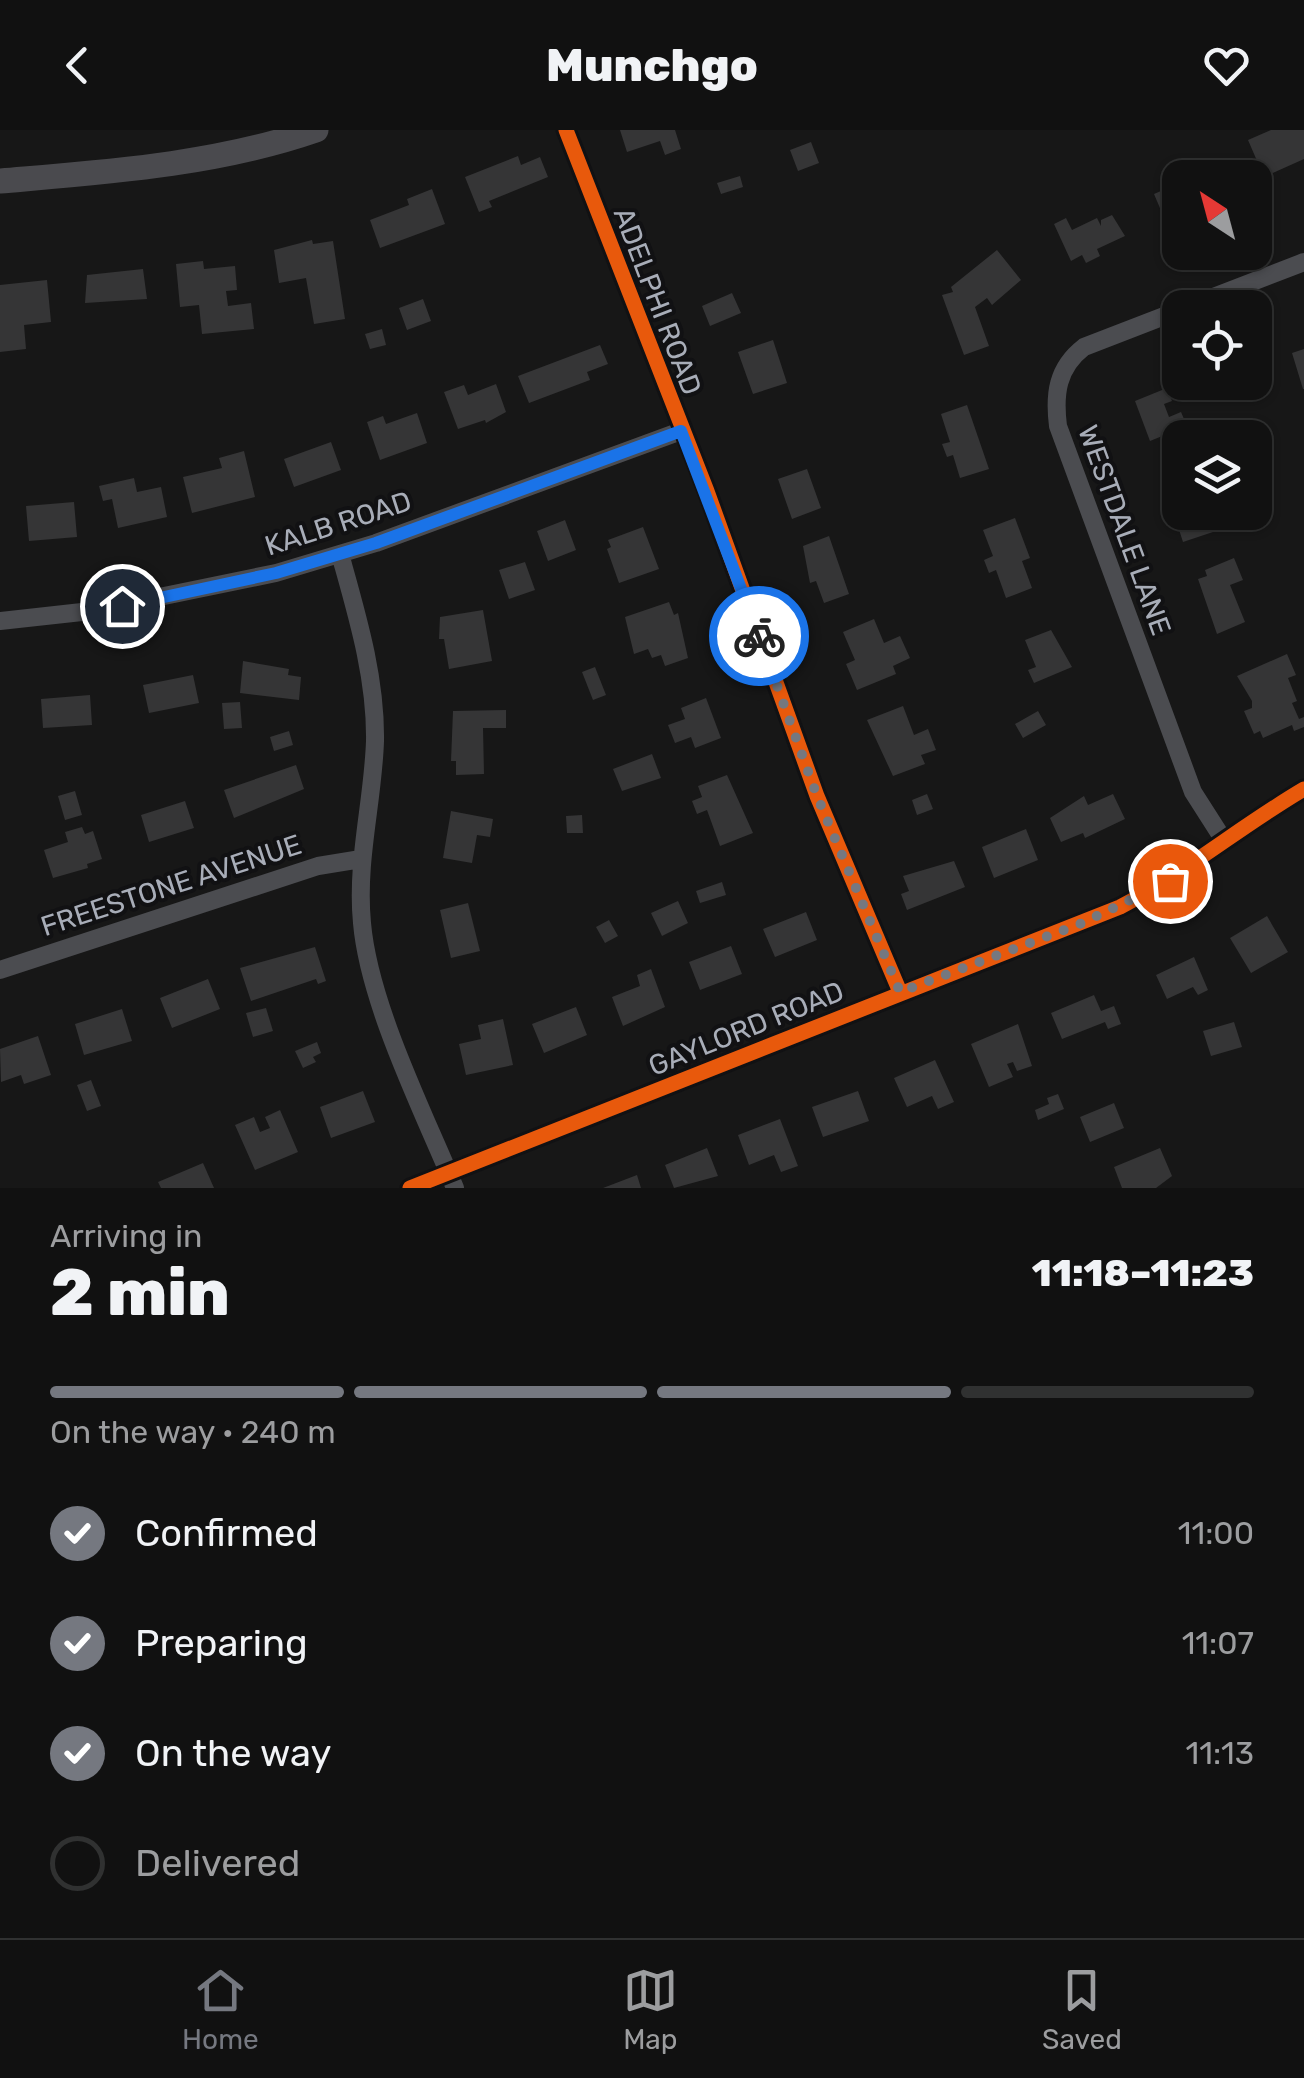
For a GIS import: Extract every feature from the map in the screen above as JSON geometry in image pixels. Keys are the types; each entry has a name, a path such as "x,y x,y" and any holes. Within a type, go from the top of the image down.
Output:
{"street":[{"path":"0,181 168,164 236,152 316,130"},
{"name":"ADELPHI ROAD","path":"566,130 817,796 900,992"},
{"name":"WESTDALE LANE","path":"1223,840 1192,792 1137,646 1058,426 1056,390 1063,369 1084,347 1304,262"},
{"name":"KALB ROAD","path":"0,621 186,594 340,554 681,431"},
{"path":"340,554 372,687 373,784 361,859 362,926 371,968 452,1181"},
{"name":"GAYLORD ROAD","path":"410,1188 452,1181 900,992 1120,907 1170,881 1223,840 1304,789"},
{"name":"FREESTONE AVENUE","path":"0,970 318,866 361,859"}],"building":[{"path":"620,130 675,130 681,149 665,155 660,141 627,152"},
{"path":"1271,130 1304,130 1304,159 1272,173 1272,160 1257,160 1248,140"},
{"path":"811,142 819,163 798,171 790,150"},
{"path":"518,156 521,165 540,157 548,177 489,201 492,207 479,212 465,177"},
{"path":"740,176 743,187 721,194 717,183"},
{"path":"432,189 445,224 380,248 370,220 409,205 407,199"},
{"path":"1162,190 1162,213 1154,194"},
{"path":"1112,215 1125,236 1097,249 1100,256 1086,263 1082,255 1071,261 1054,224 1066,218 1072,230 1097,218 1101,226 1101,220"},
{"path":"312,240 313,244 333,241 345,319 314,324 306,278 279,283 274,250"},
{"path":"997,250 1021,280 992,305 987,298 975,307 989,346 964,355 942,295 953,292 951,287"},
{"path":"203,261 204,269 235,266 237,290 226,291 228,306 251,303 254,329 202,334 199,305 180,307 176,264"},
{"path":"143,269 147,299 85,303 87,275"},
{"path":"47,280 51,322 24,325 26,349 0,352 0,285"},
{"path":"732,293 741,313 710,326 702,306"},
{"path":"423,299 431,321 407,330 399,308"},
{"path":"382,329 386,345 370,349 365,334"},
{"path":"773,340 787,383 753,394 738,352"},
{"path":"600,345 608,364 587,372 590,380 529,403 518,376"},
{"path":"1304,349 1304,389 1303,389 1292,353"},
{"path":"496,384 506,412 486,423 485,420 458,429 444,392 464,385 468,395"},
{"path":"1162,390 1162,400 1172,401 1164,404 1169,417 1181,412 1184,420 1162,420 1162,436 1150,441 1135,401"},
{"path":"967,405 989,469 960,478 953,455 947,457 942,444 950,442 941,414"},
{"path":"417,413 427,443 380,460 367,422 383,416 386,424"},
{"path":"331,442 341,470 294,487 284,459"},
{"path":"244,451 255,497 192,513 183,477 222,468 219,458"},
{"path":"807,469 821,508 792,519 778,479"},
{"path":"134,478 137,492 161,487 167,517 118,528 112,499 103,501 99,486"},
{"path":"74,502 77,537 29,541 26,506"},
{"path":"1015,518 1030,558 1022,561 1032,588 1006,598 996,570 989,573 984,560 993,556 983,530"},
{"path":"565,520 576,550 548,561 537,531"},
{"path":"643,527 659,569 619,583 607,549 611,547 608,540"},
{"path":"1179,530 1216,530 1216,531 1183,542"},
{"path":"829,536 849,594 824,603 816,581 810,583 803,546"},
{"path":"1234,558 1243,580 1230,585 1245,622 1217,634 1198,579 1207,576 1205,570"},
{"path":"525,562 535,590 509,599 499,570"},
{"path":"669,602 674,615 678,613 688,658 665,666 661,655 652,658 648,649 634,654 625,617"},
{"path":"483,610 492,661 449,669 444,639 439,639 440,617"},
{"path":"874,619 884,643 900,636 910,658 893,666 896,674 857,690 846,664 855,660 843,632"},
{"path":"1051,630 1072,667 1034,683 1028,670 1036,667 1025,640"},
{"path":"1287,654 1296,675 1288,678 1297,701 1292,703 1299,719 1304,717 1304,727 1294,731 1292,725 1263,738 1260,731 1254,734 1244,711 1252,708 1252,701 1237,676"},
{"path":"243,661 289,669 288,675 301,677 299,700 240,693"},
{"path":"595,667 606,695 593,700 582,672"},
{"path":"193,675 199,703 149,713 143,685"},
{"path":"90,695 92,725 43,728 41,699"},
{"path":"706,698 721,738 695,748 691,737 675,743 668,725 685,719 681,708"},
{"path":"240,702 242,728 224,729 222,703"},
{"path":"903,706 914,735 928,729 936,750 921,755 925,764 893,776 867,720"},
{"path":"506,710 506,728 483,728 484,774 456,775 456,761 451,761 453,711"},
{"path":"1038,711 1046,725 1023,738 1015,724"},
{"path":"289,731 293,745 274,751 270,737"},
{"path":"652,754 661,778 622,791 613,769"},
{"path":"296,765 304,789 234,818 224,790"},
{"path":"727,775 753,833 720,846 707,810 697,814 692,801 702,797 698,786"},
{"path":"75,791 82,815 65,820 58,796"},
{"path":"927,794 933,809 917,815 912,800"},
{"path":"1113,794 1125,819 1085,838 1083,833 1061,842 1050,818 1084,796 1088,805"},
{"path":"185,801 194,828 149,842 141,815"},
{"path":"451,811 493,819 490,837 477,835 472,863 443,858"},
{"path":"582,815 583,833 567,833 566,816"},
{"path":"82,827 85,834 93,831 102,859 87,864 88,868 53,878 44,850 68,842 65,832"},
{"path":"1026,829 1038,860 994,878 982,847"},
{"path":"954,861 965,887 907,910 901,894 909,891 903,876"},
{"path":"722,882 726,895 700,903 696,891"},
{"path":"678,901 688,923 662,936 651,913"},
{"path":"468,903 480,951 451,958 440,910"},
{"path":"806,912 817,940 775,957 763,929"},
{"path":"1267,916 1288,952 1251,973 1230,938"},
{"path":"609,920 618,936 605,943 596,927"},
{"path":"731,946 742,974 700,990 689,962"},
{"path":"315,947 326,981 318,984 316,979 251,1001 240,968"},
{"path":"1194,957 1208,990 1198,995 1193,987 1167,999 1156,975"},
{"path":"651,969 665,1007 623,1026 612,997 640,986 637,975"},
{"path":"208,979 220,1009 172,1028 160,998"},
{"path":"1094,995 1101,1011 1114,1006 1121,1024 1108,1029 1105,1022 1062,1039 1051,1013"},
{"path":"576,1007 587,1035 544,1053 532,1024"},
{"path":"266,1008 273,1031 253,1037 246,1013"},
{"path":"122,1009 132,1041 84,1055 75,1024"},
{"path":"503,1019 513,1065 466,1075 459,1044 481,1039 478,1025"},
{"path":"1234,1022 1242,1047 1211,1056 1203,1031"},
{"path":"1018,1024 1032,1066 1017,1071 1013,1062 1007,1064 1013,1077 989,1087 971,1044"},
{"path":"38,1036 51,1075 24,1084 21,1075 1,1082 0,1049"},
{"path":"317,1042 321,1053 313,1057 316,1062 303,1068 295,1051"},
{"path":"935,1060 954,1102 938,1109 932,1096 907,1107 894,1078"},
{"path":"91,1080 101,1106 87,1111 77,1085"},
{"path":"363,1091 375,1122 331,1138 320,1107"},
{"path":"858,1091 869,1121 823,1137 812,1107"},
{"path":"1058,1094 1064,1109 1038,1120 1035,1110 1049,1104 1047,1098"},
{"path":"1114,1103 1124,1128 1090,1142 1080,1117"},
{"path":"280,1110 298,1152 255,1170 235,1125 254,1117 260,1132 270,1128 265,1117"},
{"path":"780,1119 798,1166 781,1172 774,1155 749,1165 738,1135"},
{"path":"707,1148 718,1176 674,1188 665,1165"},
{"path":"1160,1148 1172,1176 1156,1188 1122,1188 1114,1167"},
{"path":"203,1163 214,1188 161,1188 158,1182"},
{"path":"637,1175 641,1188 603,1188"}],"cycle path":[{"path":"566,130 707,491 817,796 900,992"},
{"path":"410,1188 1120,907 1304,789"}],"way so far":[{"path":"759,636 817,796 900,992 1080,924 1170,881"}],"route":[{"path":"122,606 276,573 376,543 664,441 681,431 759,636"}]}
